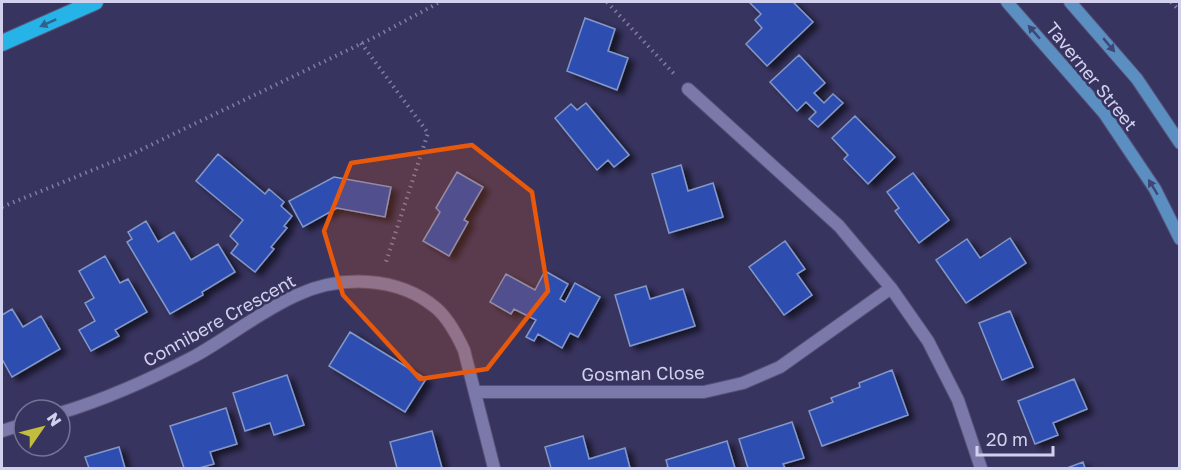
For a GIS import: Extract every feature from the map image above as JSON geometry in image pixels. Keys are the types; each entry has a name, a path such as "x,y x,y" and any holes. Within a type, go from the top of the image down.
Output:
{"highway":[{"path":"2,43 94,2"}],"main road":[{"name":"Taverner Street","path":"1007,2 1104,113 1155,189 1179,239"},
{"name":"Taverner Street","path":"1070,2 1137,79 1179,143"}],"street":[{"path":"688,89 839,226 891,288 928,341 958,400 981,468"},
{"name":"Connibere Crescent","path":"72,409 134,387 196,355 298,295 335,283 380,283 408,290 437,308 457,334 464,350 494,468"},
{"name":"Gosman Close","path":"475,392 694,392 743,383 780,367 891,288"}],"path":[{"path":"2,207 132,154 361,43 440,2"},
{"path":"608,2 688,89"},
{"path":"1171,2 1179,11"},
{"path":"361,43 428,133 380,283"}],"highlighted area":[{"path":"472,145 532,192 548,291 487,369 420,379 343,295 324,231 351,163"}],"building":[{"path":"749,2 793,2 813,22 767,66 746,44 762,28 755,20 761,14"},
{"path":"585,18 615,29 608,51 628,58 617,90 567,71"},
{"path":"799,55 825,83 814,93 824,103 833,94 843,103 818,127 809,119 816,112 806,102 797,111 770,82"},
{"path":"586,103 629,155 614,167 608,160 597,170 555,118 571,104 577,110"},
{"path":"855,116 895,157 868,184 844,159 848,155 832,138"},
{"path":"218,154 265,194 269,189 284,202 281,206 292,216 284,226 287,228 271,247 274,249 255,272 231,253 238,244 230,236 243,220 196,181"},
{"path":"681,165 688,191 713,183 723,217 669,233 652,174"},
{"path":"457,172 483,187 464,220 468,222 449,256 423,241 440,212 436,208"},
{"path":"913,173 949,220 919,243 895,211 899,208 887,192"},
{"path":"334,177 391,187 385,217 337,208 303,227 289,201"},
{"path":"146,221 158,242 174,232 191,260 218,244 235,272 202,292 203,295 170,314 127,242 132,239 128,232"},
{"path":"1010,238 1026,263 966,303 936,260 967,239 980,258"},
{"path":"785,241 805,269 797,274 812,295 784,315 749,267"},
{"path":"105,256 120,283 128,279 147,312 115,330 119,336 91,351 79,330 95,321 85,303 94,298 79,271"},
{"path":"545,271 568,284 560,299 565,302 575,283 600,297 578,337 570,333 562,348 538,334 534,341 526,337 536,320 514,309 511,314 490,302 506,274 535,290"},
{"path":"646,286 650,299 683,289 695,326 630,346 615,295"},
{"path":"12,309 23,327 41,316 60,349 12,377 2,359 2,315"},
{"path":"1010,311 1033,367 1002,380 979,323"},
{"path":"350,332 426,379 405,412 329,366"},
{"path":"892,370 908,415 822,446 809,411 833,402 831,398 860,387 859,383"},
{"path":"287,375 304,425 274,435 270,423 245,431 233,393"},
{"path":"1074,379 1087,409 1053,423 1058,435 1035,444 1018,401"},
{"path":"226,408 237,444 210,452 214,464 199,468 184,468 170,426"},
{"path":"792,422 804,458 783,464 785,468 748,468 739,439"},
{"path":"432,431 442,468 397,468 390,442"},
{"path":"583,436 589,459 625,448 630,468 551,468 545,447"},
{"path":"727,441 735,468 665,468 668,467 666,460"},
{"path":"119,447 125,468 89,468 85,457"},
{"path":"1083,462 1085,468 1067,468"}]}
